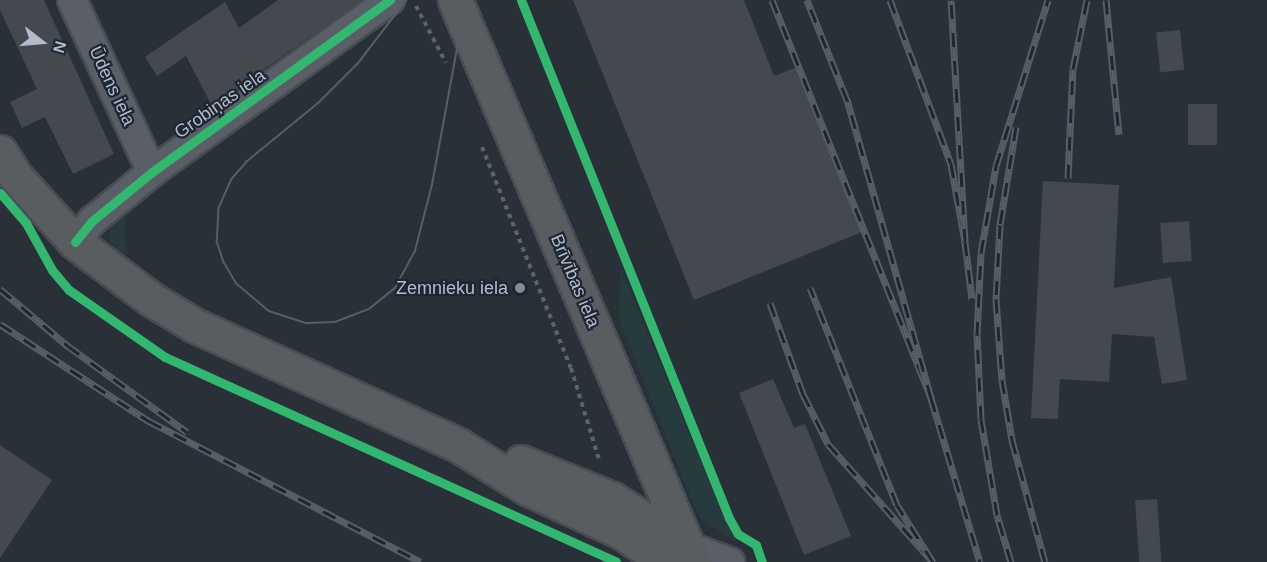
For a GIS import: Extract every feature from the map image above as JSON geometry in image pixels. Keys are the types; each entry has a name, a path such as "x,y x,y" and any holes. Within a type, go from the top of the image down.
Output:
{"highway":[{"name":"Brīvības iela","path":"455,0 689,557"},
{"path":"0,152 15,176 75,242 151,299 194,325 459,445 527,488 622,532 655,557"},
{"path":"459,445 500,453 612,499 689,557"}],"street":[{"name":"Ūdens iela","path":"72,0 152,172"},
{"name":"Grobiņas iela","path":"75,242 92,221 152,172 390,0"},
{"path":"689,557 730,562"}],"path":[{"path":"413,0 448,66"},
{"path":"520,0 729,518 738,534 756,545 762,562"},
{"path":"479,140 571,368 612,499"}],"green space":[{"path":"125,213 126,255 132,265 108,241 112,223"},
{"path":"621,269 728,526 739,544 702,519 695,508 618,317"}],"building":[{"path":"0,0 44,0 114,154 73,174 45,117 22,128 10,102 37,89 0,10"},
{"path":"278,0 362,0 212,106 186,56 157,76 145,57 225,2 239,28"},
{"path":"573,0 744,0 774,76 795,68 862,232 694,300"},
{"path":"1180,30 1184,70 1160,72 1156,33"},
{"path":"1188,104 1217,104 1217,145 1188,145"},
{"path":"1043,181 1119,185 1114,288 1171,277 1187,380 1162,384 1154,337 1112,334 1109,382 1060,379 1058,419 1031,418"},
{"path":"1189,221 1192,261 1163,263 1160,223"},
{"path":"773,379 794,428 805,424 851,536 804,555 739,393"},
{"path":"0,445 52,480 0,558"},
{"path":"1157,499 1161,562 1139,562 1135,501"}],"tram line":[{"path":"407,0 358,64 319,103 247,162 232,179 219,208 217,241 224,262 236,283 269,311 307,323 335,322 369,309 395,288 415,251 432,185 466,0"}],"railway":[{"path":"772,0 931,398 847,100 807,0"},
{"path":"890,0 951,164 965,242 951,0"},
{"path":"1011,562 997,515 981,419 977,335 981,253 996,166 1048,0"},
{"path":"1068,178 1073,69 1087,0"},
{"path":"1106,0 1119,134"},
{"path":"1016,127 1000,225 996,299 1002,380 1012,440 1045,562"},
{"path":"965,242 972,299"},
{"path":"770,303 803,394 828,444 933,562 897,505 810,288"},
{"path":"0,289 68,346 187,432"},
{"path":"0,324 149,421 421,562"},
{"path":"931,398 980,562"}],"cycle path":[{"path":"75,242 92,221 152,172 390,0"},
{"path":"521,0 729,518 738,534 756,545 762,562"},
{"path":"0,193 26,223 52,270 69,290 165,357 616,562"}],"place":[{"name":"Zemnieku iela","path":"520,288"}]}
